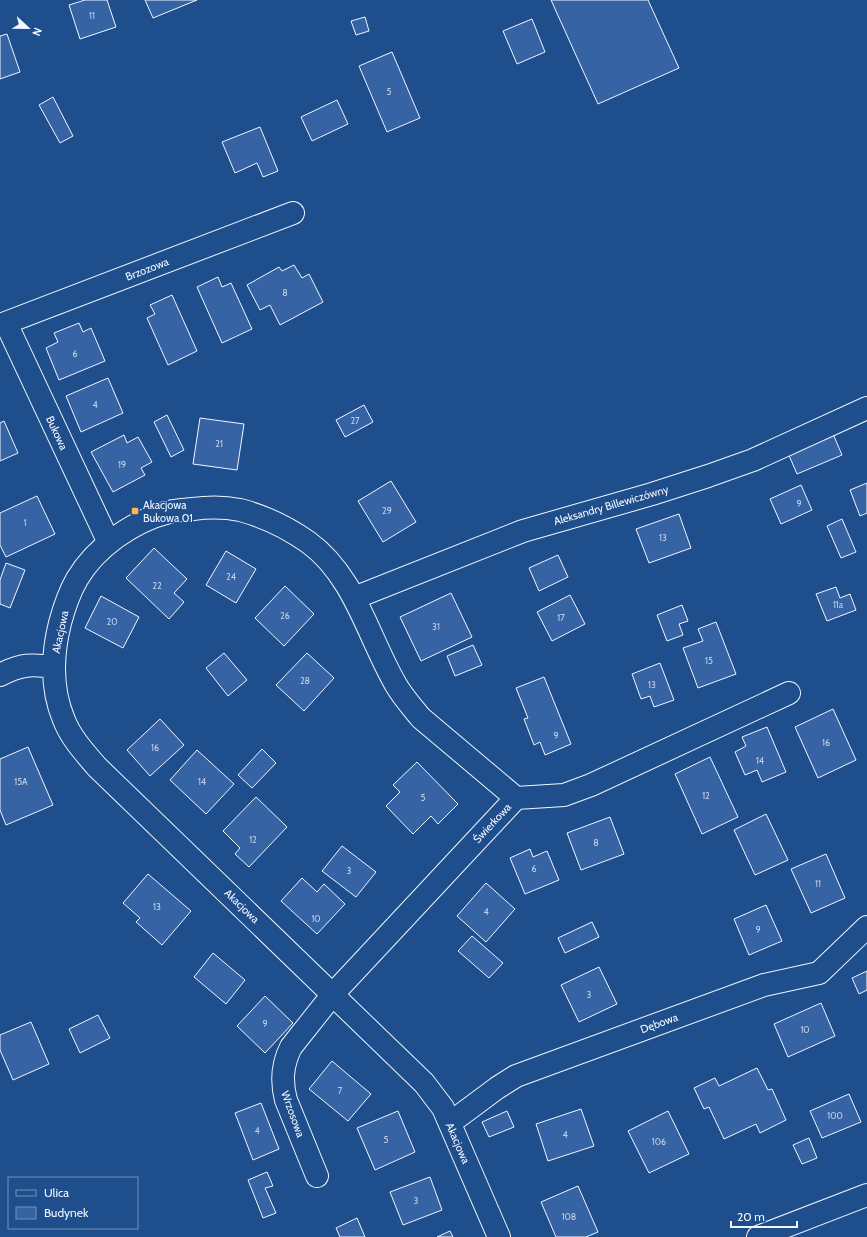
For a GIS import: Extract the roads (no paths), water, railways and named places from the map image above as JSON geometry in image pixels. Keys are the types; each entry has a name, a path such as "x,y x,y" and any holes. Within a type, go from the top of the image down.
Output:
{"street":[{"name":"Brzozowa","path":"3,324 294,213"},
{"name":"Bukowa","path":"3,324 109,543"},
{"name":"Aleksandry Billewiczówny","path":"354,598 523,530 652,494 753,460 867,408"},
{"name":"Akacjowa","path":"499,1237 450,1123 440,1103 424,1083 82,750 64,721 55,683 54,667 58,632 68,599 77,579 90,561 109,543 124,532 139,524 169,512 207,508 240,510 282,527 307,541 318,550 342,578 354,598 396,685 407,702 421,718 516,798"},
{"path":"0,675 14,668 26,665 54,667"},
{"name":"Świerkowa","path":"333,994 516,798 564,795 591,785 789,693"},
{"name":"Dębowa","path":"450,1123 497,1088 516,1076 764,985 819,973 867,927"},
{"name":"Wrzosowa","path":"317,1176 286,1100 283,1089 283,1068 286,1057 297,1038 333,994"},
{"path":"758,1237 867,1195"}],"place":[{"name":"Akacjowa Bukowa 01","path":"135,511"}]}
